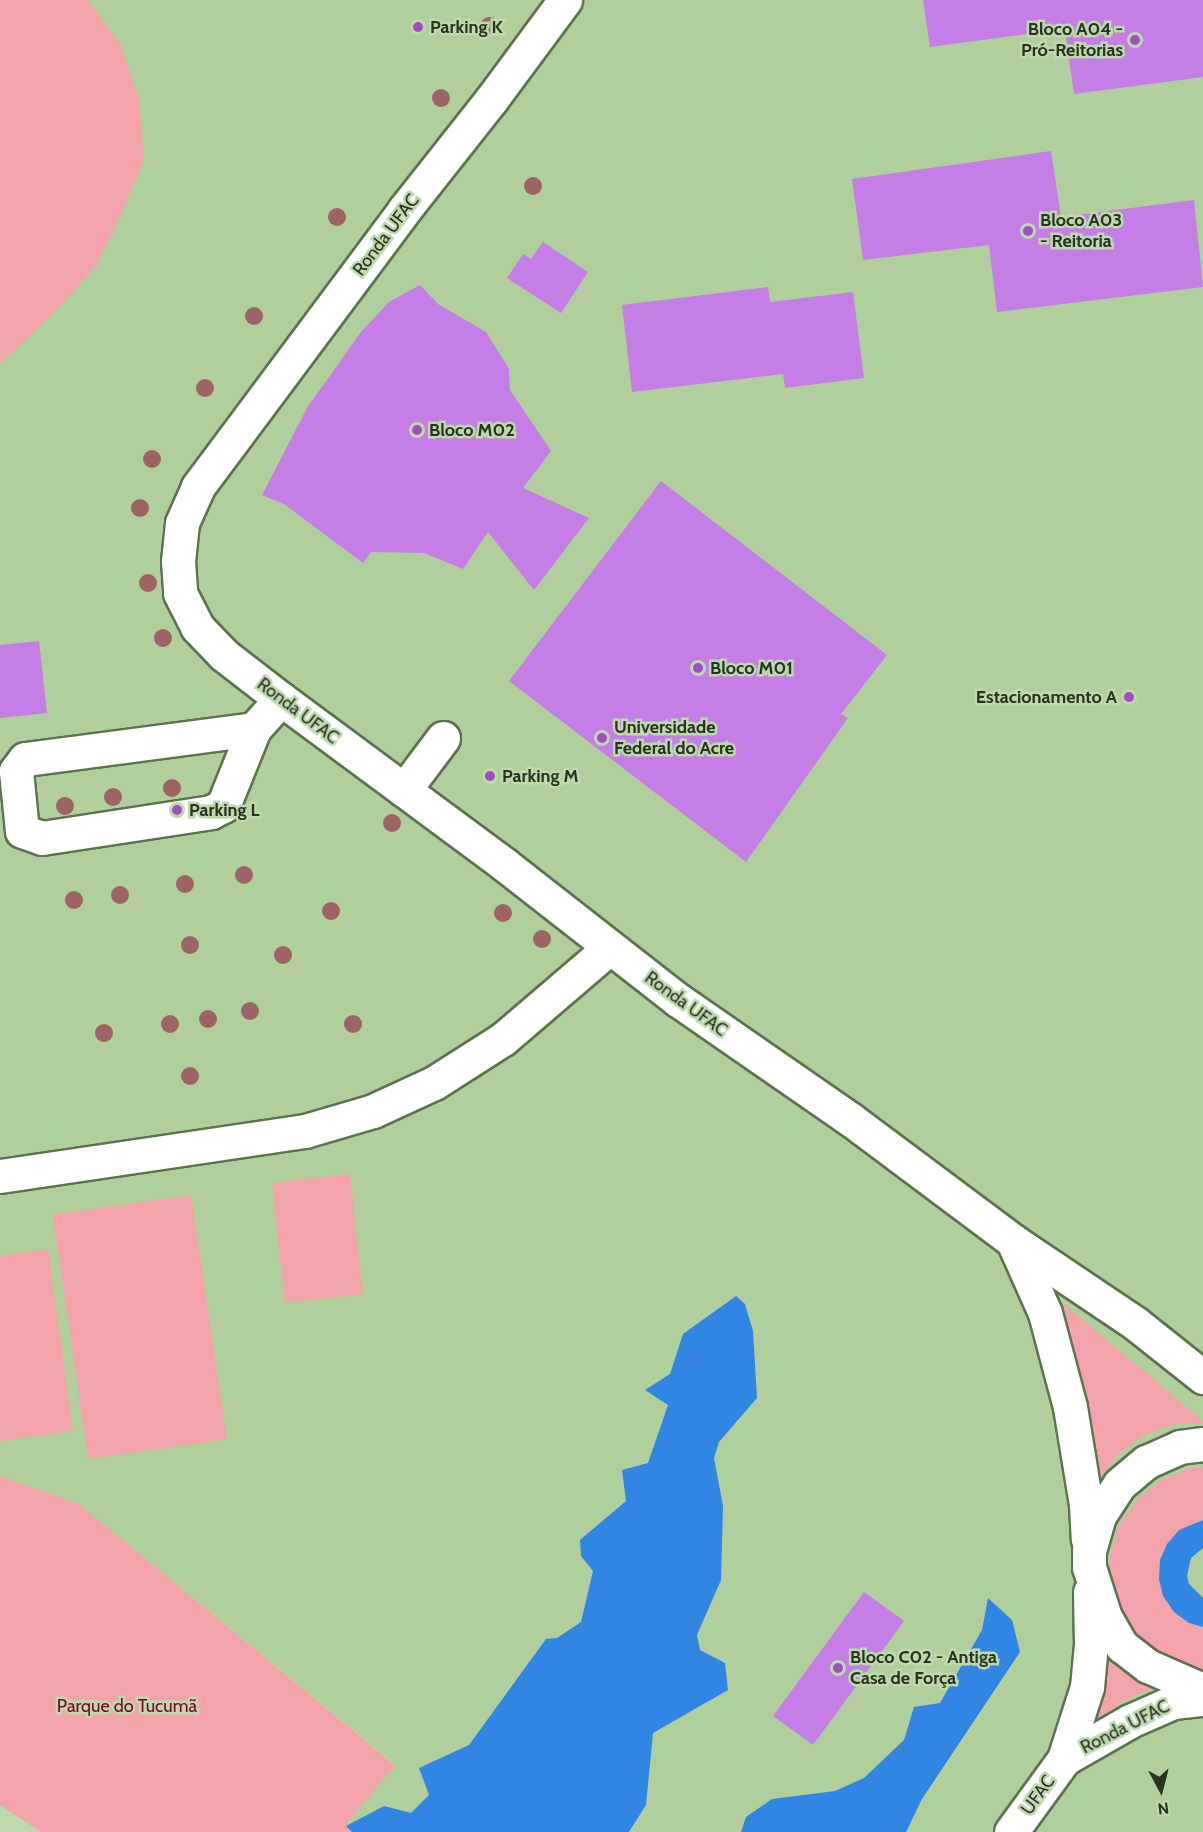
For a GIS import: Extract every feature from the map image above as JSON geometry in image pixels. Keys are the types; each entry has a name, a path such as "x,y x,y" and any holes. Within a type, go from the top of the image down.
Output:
{"street":[{"name":"Ronda UFAC","path":"565,0 491,100 405,209 198,487 182,523 178,561 180,593 197,627 224,655 281,699 505,865 678,1000 850,1119 1013,1240 1135,1323 1203,1377"},
{"path":"254,729 25,759 16,771 22,831 42,838 211,812 223,806 254,729 281,699"},
{"path":"404,790 443,738"},
{"path":"0,1176 305,1131 373,1111 434,1083 503,1039 609,948"},
{"name":"Ronda UFAC","path":"1013,1240 1045,1313 1071,1407 1086,1505 1091,1644 1087,1687 1064,1758"},
{"path":"1203,1444 1180,1447 1146,1462 1119,1485 1099,1516 1089,1558 1105,1617 1122,1646 1148,1666 1203,1690"},
{"name":"Ronda UFAC","path":"1064,1758 1130,1721 1173,1702 1203,1699"},
{"name":"UFAC","path":"1011,1832 1064,1758"}],"shaded area":[{"name":"Universidade Federal do Acre","path":"0,0 1203,0 1203,1832 352,1832 346,1826 395,1764 79,1504 0,1476"}],"green space":[{"path":"0,0 88,0 120,44 139,100 144,159 122,213 95,267 54,313 0,364"},
{"path":"350,1174 363,1294 285,1303 272,1183"},
{"path":"191,1195 227,1439 88,1459 53,1215"},
{"path":"48,1249 73,1431 0,1441 0,1256"},
{"path":"1056,1297 1203,1423 1175,1424 1144,1435 1117,1455 1098,1482 1068,1333"},
{"path":"1203,1467 1203,1520 1179,1530 1189,1623 1203,1627 1203,1676 1145,1650 1124,1625 1111,1594 1109,1561 1117,1530 1134,1503 1159,1481 1189,1468"},
{"name":"Parque do Tucumã","path":"0,1476 79,1504 395,1765 346,1825 352,1832 41,1832 0,1805"},
{"path":"1105,1627 1162,1684 1125,1700 1093,1723"}],"water":[{"path":"736,1296 745,1304 753,1331 757,1398 719,1442 714,1458 723,1506 721,1580 697,1635 700,1650 725,1663 728,1690 653,1733 646,1805 629,1832 352,1832 346,1826 384,1806 411,1813 429,1795 419,1768 469,1745 546,1639 557,1638 581,1622 593,1571 581,1556 580,1540 626,1501 622,1470 648,1463 668,1405 645,1390 670,1374 683,1334"},
{"path":"1203,1520 1203,1548 1191,1558 1187,1576 1189,1584 1203,1598 1203,1627 1189,1623 1174,1612 1163,1596 1159,1579 1160,1560 1167,1544 1179,1530"},
{"path":"988,1598 1012,1620 1020,1652 922,1799 906,1832 741,1832 746,1817 772,1799 835,1791 864,1778 904,1740 914,1707 940,1703 982,1630"}],"building":[{"name":"Bloco A04 - Pró-Reitorias","path":"923,0 1203,0 1203,77 1074,94 1065,29 930,47"},
{"name":"Bloco A03 - Reitoria","path":"1051,151 1061,217 1194,200 1203,287 997,312 989,245 863,260 852,179"},
{"path":"543,242 588,272 561,313 507,278 523,254 531,259"},
{"name":"Bloco M02","path":"420,285 438,304 486,332 509,369 510,390 551,451 523,488 589,518 534,590 488,532 463,569 424,553 371,552 363,563 284,504 262,495 307,408 361,332 389,302"},
{"path":"768,287 770,302 853,292 864,378 785,388 783,374 632,392 622,305"},
{"name":"Bloco M01","path":"661,481 887,655 841,714 848,718 746,862 509,681"},
{"path":"39,641 47,713 0,718 0,645"},
{"name":"Bloco C02 - Antiga Casa de Força","path":"864,1592 904,1621 813,1745 773,1716"}],"place":[{"name":"Parking K","path":"418,27"},
{"name":"Bloco A04 - Pró-Reitorias","path":"1135,40"},
{"name":"Bloco A03 - Reitoria","path":"1028,231"},
{"name":"Bloco M02","path":"417,430"},
{"name":"Bloco M01","path":"698,668"},
{"name":"Estacionamento A","path":"1129,697"},
{"name":"Universidade Federal do Acre","path":"602,738"},
{"name":"Parking M","path":"490,776"},
{"name":"Parking L","path":"177,810"},
{"name":"Bloco C02 - Antiga Casa de Força","path":"838,1668"}]}
